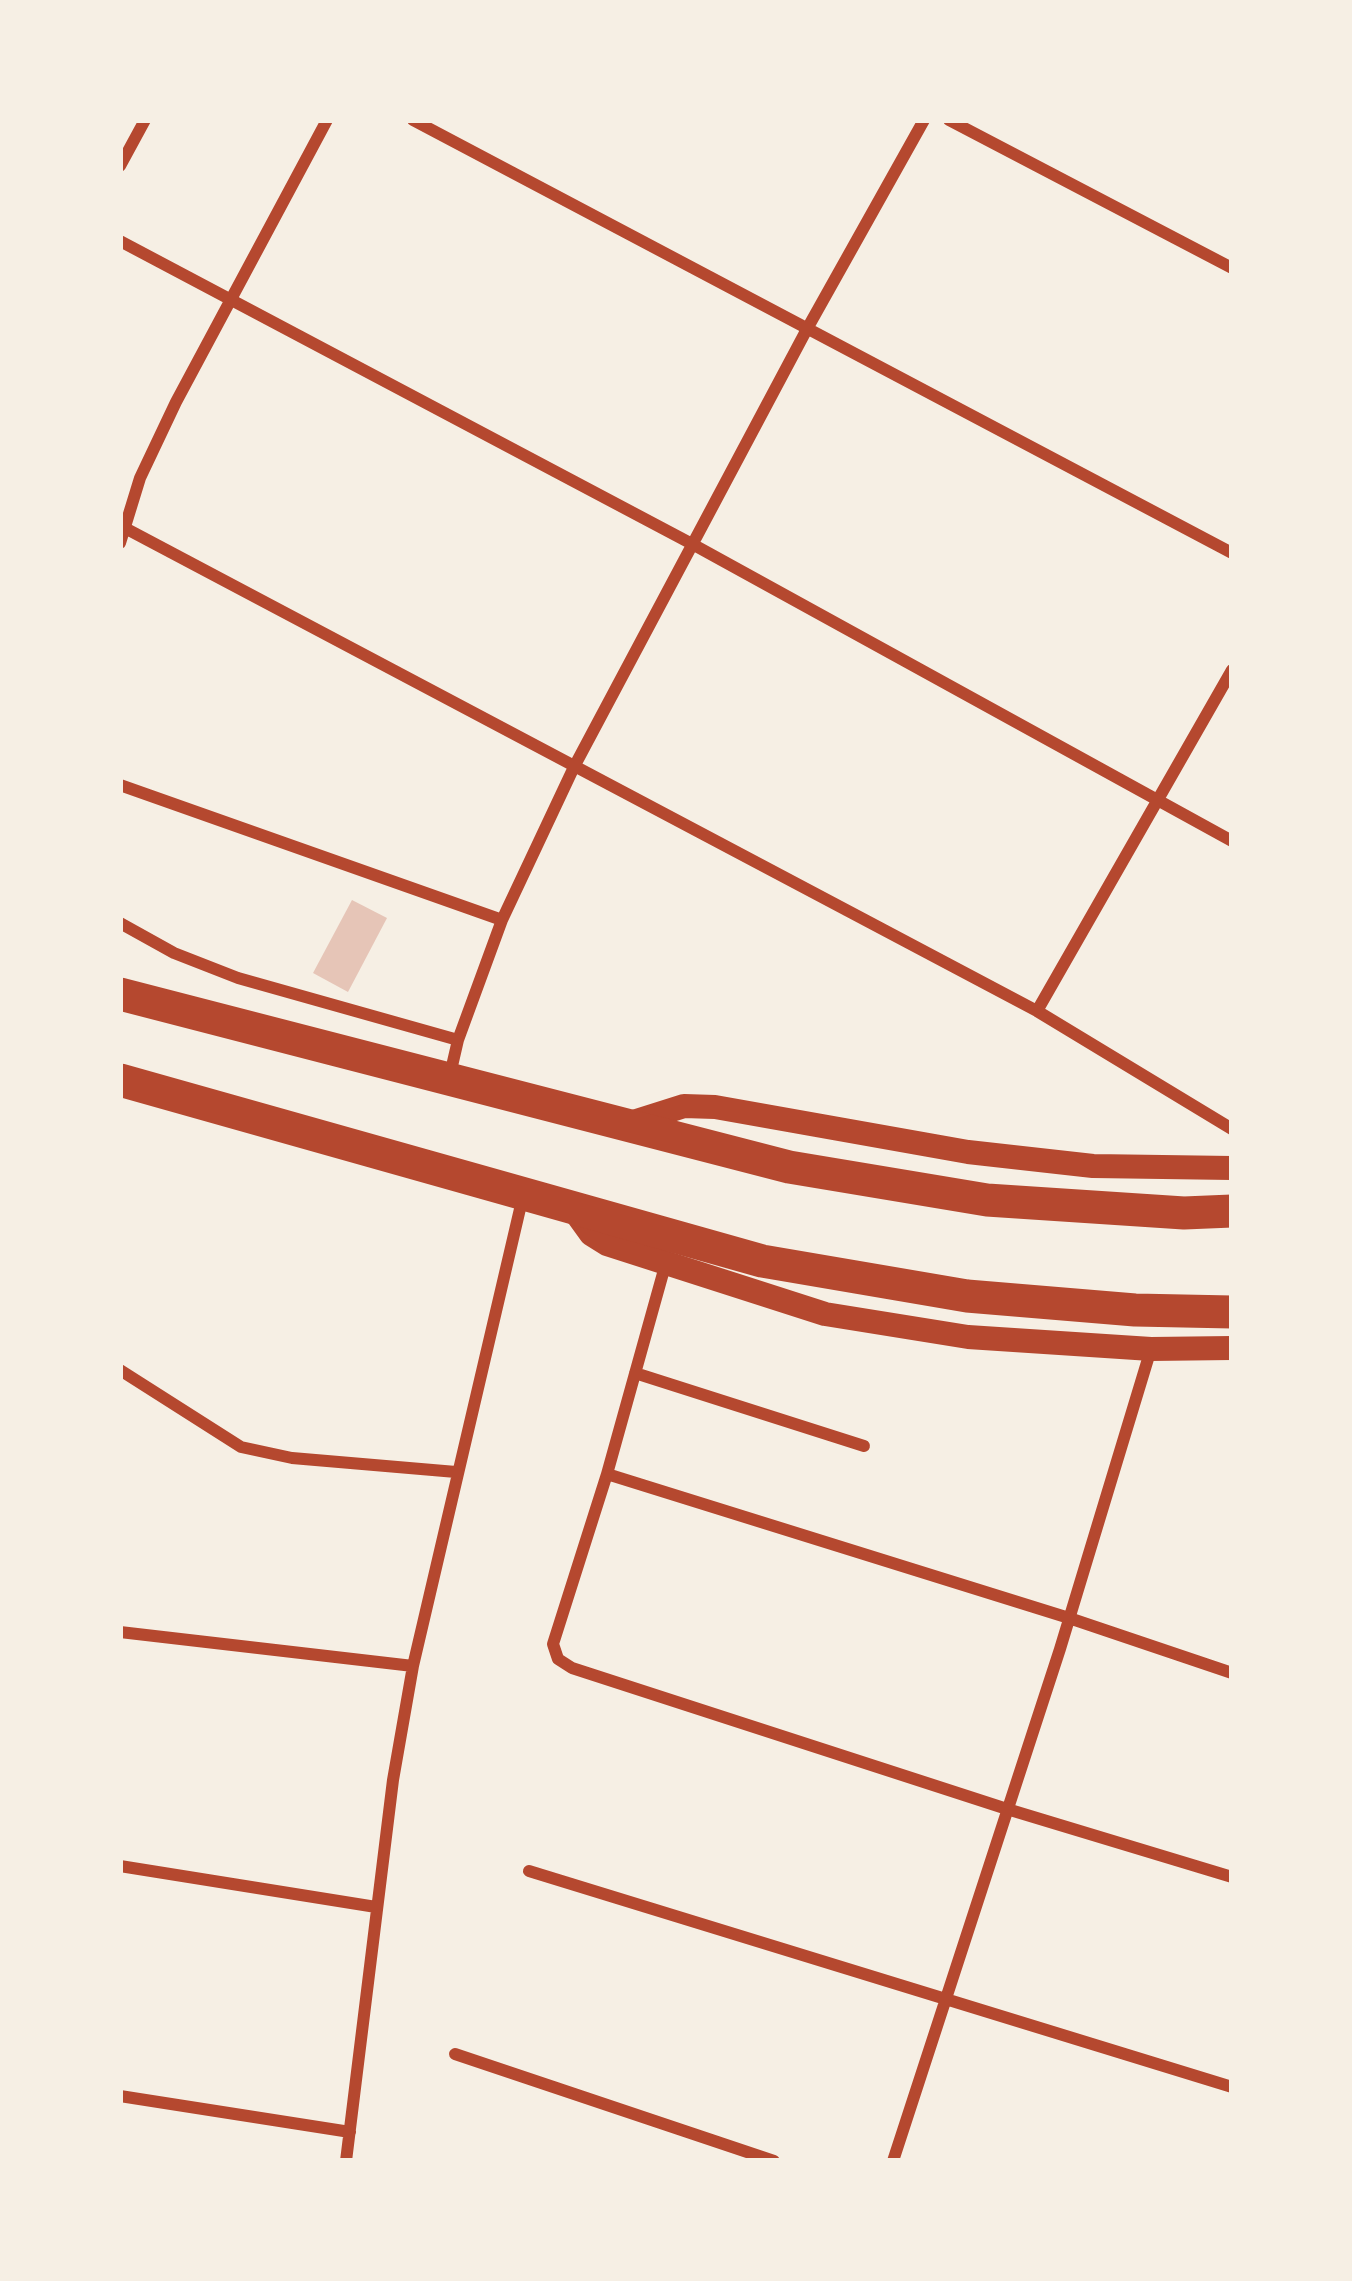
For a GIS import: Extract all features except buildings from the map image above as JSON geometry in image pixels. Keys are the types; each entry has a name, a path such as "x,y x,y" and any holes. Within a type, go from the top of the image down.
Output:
{"highway":[{"path":"120,994 789,1167 987,1200 1094,1209 1227,1211"},
{"path":"120,1081 762,1261 967,1296 1135,1310 1229,1312"}],"main road":[{"path":"624,1125 684,1106 715,1107 987,1154 1093,1166 1232,1168"},
{"path":"573,1209 591,1234 607,1244 825,1315 968,1336 1151,1349 1232,1348"}],"street":[{"path":"120,166 145,120"},
{"path":"120,543 140,478 176,402 327,120"},
{"path":"413,120 1232,553"},
{"path":"449,1080 458,1040 502,920 574,767 806,328 924,120"},
{"path":"949,120 1232,268"},
{"path":"120,241 694,544 1232,841"},
{"path":"123,527 1037,1011 1232,1129"},
{"path":"1037,1011 1232,670"},
{"path":"120,785 502,920"},
{"path":"120,922 174,953 238,978 458,1040"},
{"path":"346,2161 376,1907 413,1666 524,1195"},
{"path":"665,1265 554,1644 557,1659 572,1668 1007,1809 1232,1877"},
{"path":"893,2161 1151,1349"},
{"path":"120,1370 241,1447 279,1456 456,1472"},
{"path":"635,1373 864,1446"},
{"path":"607,1474 1232,1672"},
{"path":"120,1632 413,1666"},
{"path":"120,1866 376,1907"},
{"path":"529,1870 1232,2087"},
{"path":"455,2054 774,2161"},
{"path":"120,2096 350,2132"}]}
